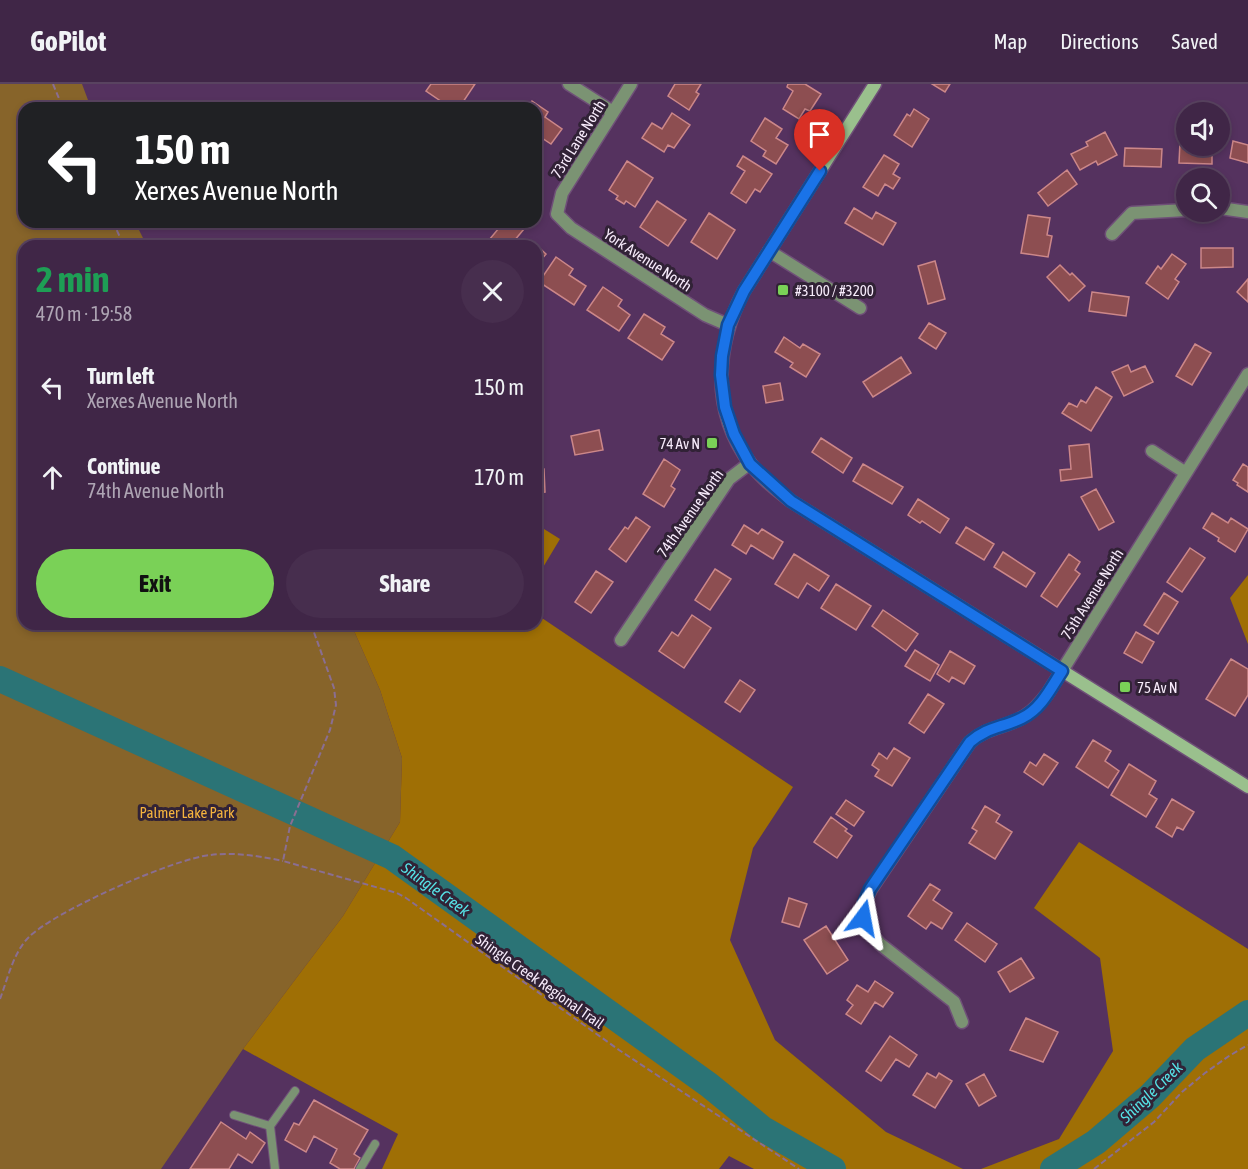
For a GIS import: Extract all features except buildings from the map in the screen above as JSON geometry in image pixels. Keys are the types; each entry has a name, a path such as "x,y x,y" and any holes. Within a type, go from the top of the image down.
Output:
{"street":[{"path":"569,84 613,112"},
{"name":"73rd Lane North","path":"557,214 562,193 631,84"},
{"path":"875,84 744,291 728,325 722,356 722,392 734,434 750,464 791,501 1248,787"},
{"path":"1230,209 1248,212"},
{"path":"1112,234 1132,213 1176,211"},
{"name":"York Avenue North","path":"557,214 581,234 705,315 728,325"},
{"path":"769,251 860,308"},
{"name":"75th Avenue North","path":"962,1022 954,1002 869,933 863,918 864,903 870,889 970,742 991,728 1023,717 1035,709 1048,693 1248,374"},
{"path":"1152,451 1186,473"},
{"name":"74th Avenue North","path":"621,640 729,479 750,464"}],"lane":[{"path":"275,1169 270,1126 295,1091"},
{"path":"234,1115 270,1126"},
{"path":"360,1169 375,1144"}],"path":[{"path":"53,84 60,102"},
{"path":"283,861 290,826 330,730 336,705 334,688 313,630"},
{"name":"Shingle Creek Regional Trail","path":"0,999 16,956 29,937 46,923 104,893 160,870 207,855 244,855 283,861 406,898 620,1050 799,1169"},
{"path":"1094,1169 1162,1114 1197,1078 1248,1045"}],"green space":[{"name":"Palmer Lake Park","path":"0,84 82,84 89,102 18,102 18,228 138,228 144,240 18,240 18,630 354,630 380,690 402,758 400,822 343,916 243,1049 161,1169 0,1169"}],"shaded area":[{"path":"542,528 560,539 542,569"},
{"path":"1248,575 1248,644 1230,598"},
{"path":"542,618 793,787 753,848 730,940 775,1040 886,1132 963,1169 754,1169 729,1156 719,1169 382,1169 398,1134 243,1049 343,916 400,822 402,758 380,690 354,630 542,630"},
{"path":"1079,842 1248,949 1248,1169 981,1169 1059,1139 1113,1051 1100,958 1034,908"}],"waterway":[{"name":"Shingle Creek","path":"0,679 392,857 709,1085 763,1129 833,1169"},
{"name":"Shingle Creek","path":"1053,1169 1096,1142 1150,1096 1195,1049 1248,1013"}],"place":[{"name":"#3100 / #3200","path":"783,290"},
{"name":"74 Av N","path":"712,443"},
{"name":"75 Av N","path":"1125,687"}],"route":[{"path":"820,171 744,291 728,325 722,356 722,392 729,422 740,447 750,464 761,476 791,501 1062,671 1035,709 1010,723 991,728 970,742 870,889 864,903 863,918"}]}
